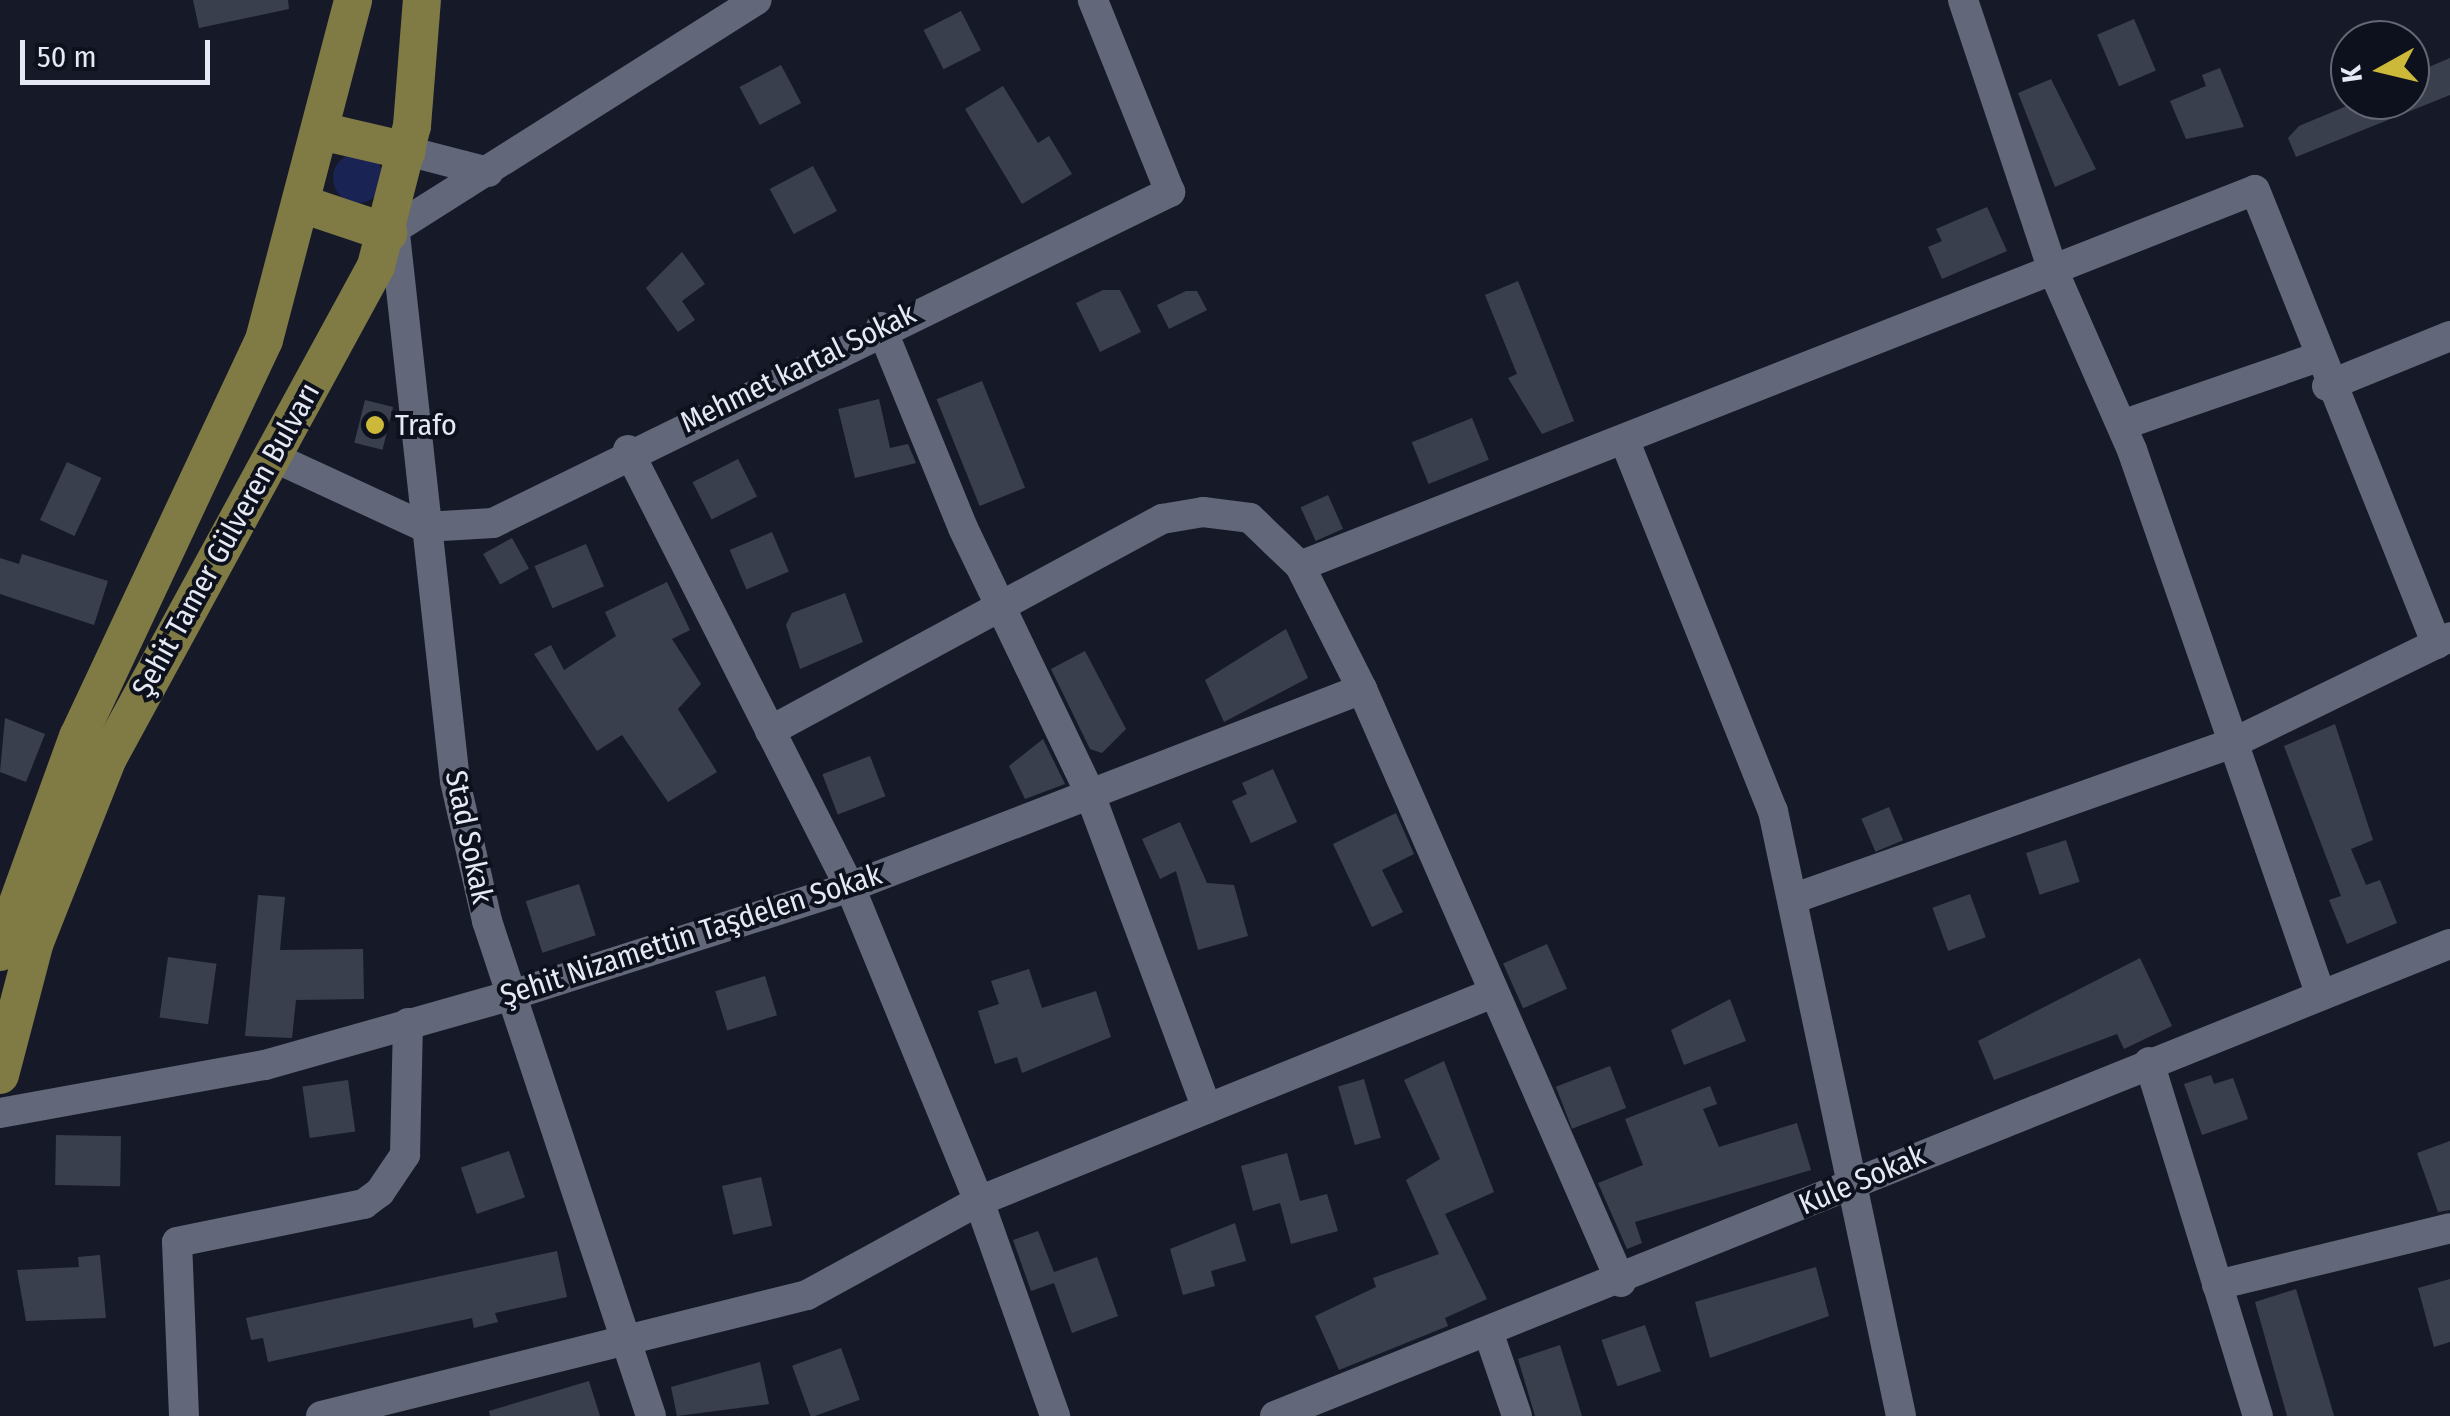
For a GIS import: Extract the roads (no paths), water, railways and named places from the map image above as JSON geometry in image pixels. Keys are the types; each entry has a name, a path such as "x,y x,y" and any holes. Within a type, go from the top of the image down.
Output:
{"main road":[{"name":"Şehit Tamer Gülveren Bulvarı","path":"0,952 78,737 264,340 325,132 353,0"},
{"name":"Şehit Tamer Gülveren Bulvarı","path":"0,1075 35,942 108,758 392,233 408,151 422,0"},
{"path":"325,132 408,151"},
{"path":"305,205 392,233"}],"street":[{"path":"392,233 756,0"},
{"name":"Mehmet kartal Sokak","path":"425,528 493,523 628,450 1170,192 1093,0"},
{"path":"1964,0 2053,270 2122,426 2320,993"},
{"path":"408,151 488,172"},
{"path":"1300,566 2256,190 2322,372 2444,641 2235,742 1795,898"},
{"name":"Stad Sokak","path":"392,233 456,781 512,995 651,1416"},
{"path":"881,328 1000,601 1088,789 1207,1108"},
{"path":"2122,426 2450,336"},
{"path":"1624,439 1772,812 1795,898 1846,1187 1901,1416"},
{"path":"628,450 850,887 979,1201 1055,1416"},
{"path":"271,456 425,528"},
{"path":"770,731 1000,601 1162,519 1203,512 1250,518 1300,566 1362,689 1621,1282"},
{"name":"Şehit Nizamettin Taşdelen Sokak","path":"0,1112 131,1095 512,995 850,887 1088,789 1362,689"},
{"name":"Kule Sokak","path":"1285,1414 1490,1337 2149,1062 2450,944"},
{"path":"321,1416 807,1295 979,1201 1493,993"},
{"path":"184,1416 177,1242 364,1204 380,1192 404,1155 408,1022"},
{"path":"2149,1062 2258,1416"},
{"path":"2218,1286 2450,1228"},
{"path":"1490,1337 1517,1416"}],"place":[{"name":"Trafo","path":"375,425"}]}
